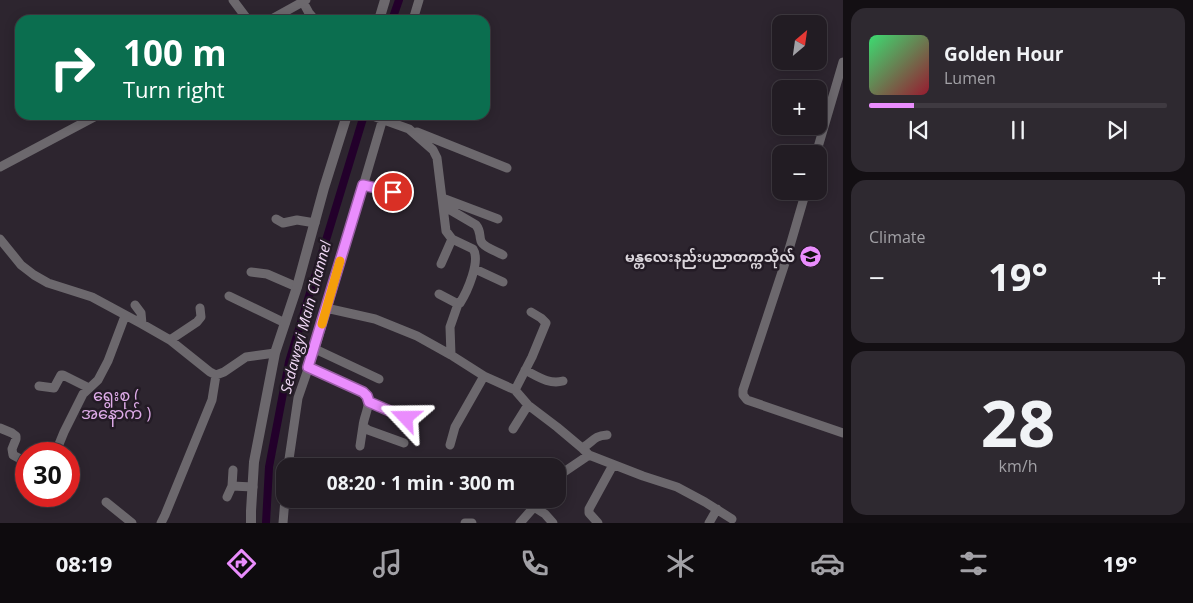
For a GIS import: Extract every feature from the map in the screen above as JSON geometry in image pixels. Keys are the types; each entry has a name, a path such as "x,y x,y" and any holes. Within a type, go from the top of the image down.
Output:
{"street":[{"path":"232,0 244,15"},
{"path":"380,15 385,0"},
{"path":"414,15 419,0"},
{"path":"279,15 305,1 311,15"},
{"path":"819,145 838,92 843,62"},
{"path":"0,167 89,120"},
{"path":"251,523 254,462 275,353 297,287 324,188 345,120"},
{"path":"289,458 298,398 315,348 363,185 377,120"},
{"path":"388,120 507,168"},
{"path":"409,129 433,150 437,158 448,236 473,249 475,252 474,269 450,327 451,355"},
{"path":"363,185 393,192"},
{"path":"443,195 498,219"},
{"path":"443,195 447,208 479,228 483,244 503,255"},
{"path":"803,200 743,395 748,400 843,433"},
{"path":"276,219 283,223 297,220 315,223"},
{"path":"0,239 21,265 34,275 48,283 92,297 142,324 170,340 216,375 224,372 246,357 275,353"},
{"path":"441,264 452,239"},
{"path":"474,269 503,282"},
{"path":"251,272 267,274 297,287"},
{"path":"439,294 458,304"},
{"path":"229,296 285,322"},
{"path":"135,305 141,313 142,324"},
{"path":"170,340 197,322 200,317 200,308"},
{"path":"326,308 375,319 417,336 484,376 515,390 528,405 585,452 613,465 677,487 732,519"},
{"path":"515,390 532,357 546,323 531,312"},
{"path":"60,442 83,394 98,380 108,361 125,316"},
{"path":"315,348 379,378"},
{"path":"308,367 363,392 367,396 369,402 360,446"},
{"path":"525,370 543,380 556,382 563,380"},
{"path":"39,386 54,388 61,375 63,375 89,388"},
{"path":"161,523 212,400 216,375"},
{"path":"450,444 455,427 484,376"},
{"path":"369,402 406,418"},
{"path":"513,430 528,405"},
{"path":"363,426 368,430 404,443"},
{"path":"0,428 16,436 12,449 15,456"},
{"path":"566,469 585,452 595,438 599,435 608,435"},
{"path":"598,523 589,513 589,509 613,465"},
{"path":"227,497 232,486 233,470"},
{"path":"232,486 252,487"},
{"path":"106,502 132,523"},
{"path":"283,523 284,508"},
{"path":"520,523 533,508"},
{"path":"536,508 545,514 553,523"},
{"path":"708,523 717,509"},
{"path":"465,523 472,523"}],"waterway":[{"name":"Sedawgyi Main Channel","path":"394,15 399,0"},
{"name":"Sedawgyi Main Channel","path":"266,523 269,467 289,362 362,120"}],"slow traffic":[{"path":"322,324 340,261"}],"place":[{"name":"မန္တလေးနည်းပညာတက္ကသိုလ်","path":"811,256"}],"district":[{"name":"ရွေးစု ( အနောက် )","path":"116,404"}],"route":[{"path":"393,192 363,185 308,367 363,392 369,402 406,418"}]}
